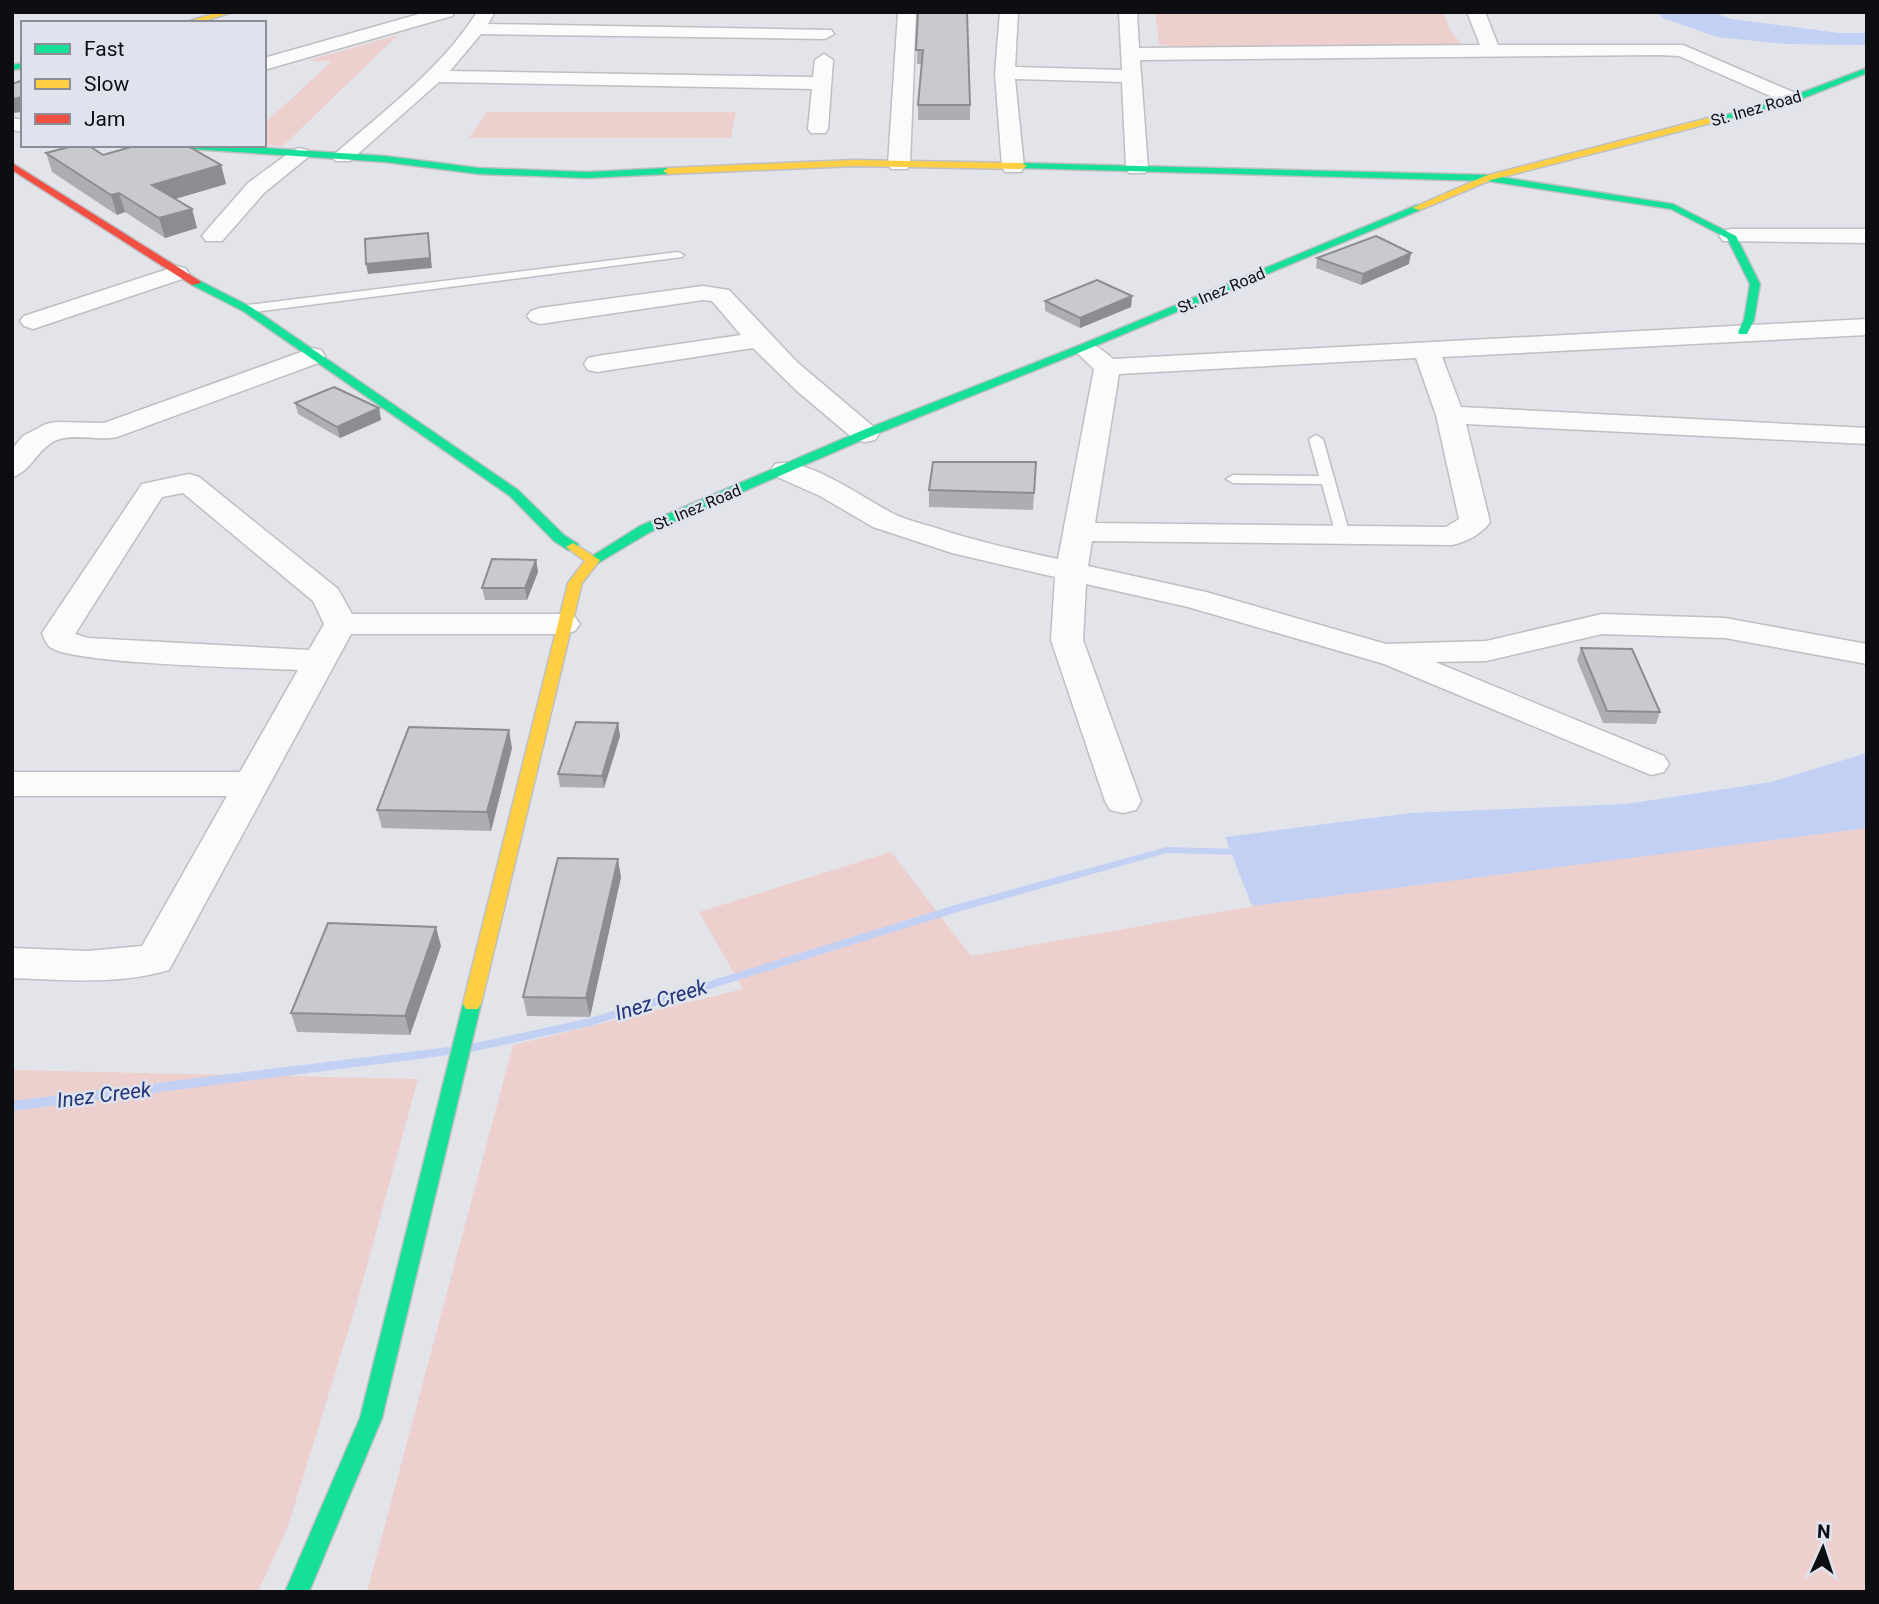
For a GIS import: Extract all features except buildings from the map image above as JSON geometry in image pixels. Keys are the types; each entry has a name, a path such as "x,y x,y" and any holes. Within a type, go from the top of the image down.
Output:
{"main road":[{"path":"175,21 209,12"},
{"path":"195,21 229,12"},
{"name":"St. Inez Road","path":"593,559 645,529 864,434 1084,347 1488,178 1793,99 1867,70"},
{"path":"204,147 385,159 479,171 587,174 854,163 1488,178 1673,207 1731,236 1755,284 1749,320 1743,332"},
{"path":"12,166 177,272 247,309 514,493 559,538 593,559 575,583 564,624 371,1418 297,1592"}],"street":[{"path":"266,63 446,12"},
{"path":"818,129 827,12"},
{"path":"899,164 906,12"},
{"path":"1009,12 1005,73 1013,167"},
{"path":"1128,12 1138,168"},
{"path":"1476,12 1492,52"},
{"path":"343,157 433,76 481,21 825,34"},
{"path":"1132,54 1659,49 1683,51 1793,99"},
{"path":"1005,73 1130,76"},
{"path":"433,76 822,83"},
{"path":"214,236 256,188 300,154"},
{"path":"1731,236 1867,236"},
{"path":"33,321 177,272"},
{"path":"540,316 712,293 720,295 757,340 809,390 864,434"},
{"path":"1084,347 1107,367 1867,327"},
{"path":"597,364 757,340"},
{"path":"1077,532 1452,536 1475,522 1450,415 1426,349"},
{"path":"12,468 33,442 56,430 107,431 312,356"},
{"path":"1107,367 1071,573 1068,640 1123,801"},
{"path":"1450,415 1867,436"},
{"path":"785,470 830,489 884,521 963,547 1195,599 1385,654 1651,764"},
{"path":"318,661 86,648 69,645 62,641 58,633 152,490 189,483 327,596 340,624"},
{"path":"340,624 564,624"},
{"path":"12,963 89,966 155,960 340,624"},
{"path":"1385,654 1486,651 1602,624 1725,628 1867,654"},
{"path":"12,784 253,784"}],"lane":[{"path":"247,309 678,255"},
{"path":"1316,439 1343,535"},
{"path":"1233,479 1328,480"}],"shaded area":[{"path":"1155,12 1443,12 1450,30 1463,46 1170,46 1159,44"},
{"path":"398,35 283,146 266,145 266,122 332,61 306,61"},
{"path":"487,112 736,112 731,138 469,138"},
{"path":"1867,828 1867,1592 367,1592 513,1045 743,989 699,912 891,852 971,956 1299,898"},
{"path":"12,1070 418,1079 357,1302 288,1526 258,1592 12,1592"}],"water":[{"path":"1657,12 1713,12 1731,19 1839,33 1867,33 1867,45 1784,44 1717,37 1663,18"},
{"path":"1867,753 1867,828 1860,829 1252,906 1225,837 1410,813 1626,804 1771,782"}],"waterway":[{"name":"Inez Creek","path":"471,1048 590,1022 959,908 1167,850 1240,852"},
{"name":"Inez Creek","path":"12,1106 449,1051"}],"traffic: fast":[{"path":"12,68 21,66"},
{"path":"1716,119 1793,99 1867,70"},
{"path":"207,147 385,159 479,171 587,175 668,171"},
{"path":"1022,166 1488,178 1673,207 1731,236 1755,284 1749,320 1743,332"},
{"path":"593,560 645,529 865,434 1084,347 1417,208"},
{"path":"196,283 247,309 514,493 559,538 573,547"},
{"path":"297,1592 371,1418 472,1004"}],"traffic: slow":[{"path":"195,21 229,12"},
{"path":"1417,208 1488,178 1716,119"},
{"path":"668,171 854,163 1022,166"},
{"path":"472,1004 575,583 593,560 573,547"}],"traffic: jam":[{"path":"12,166 196,283"}]}
